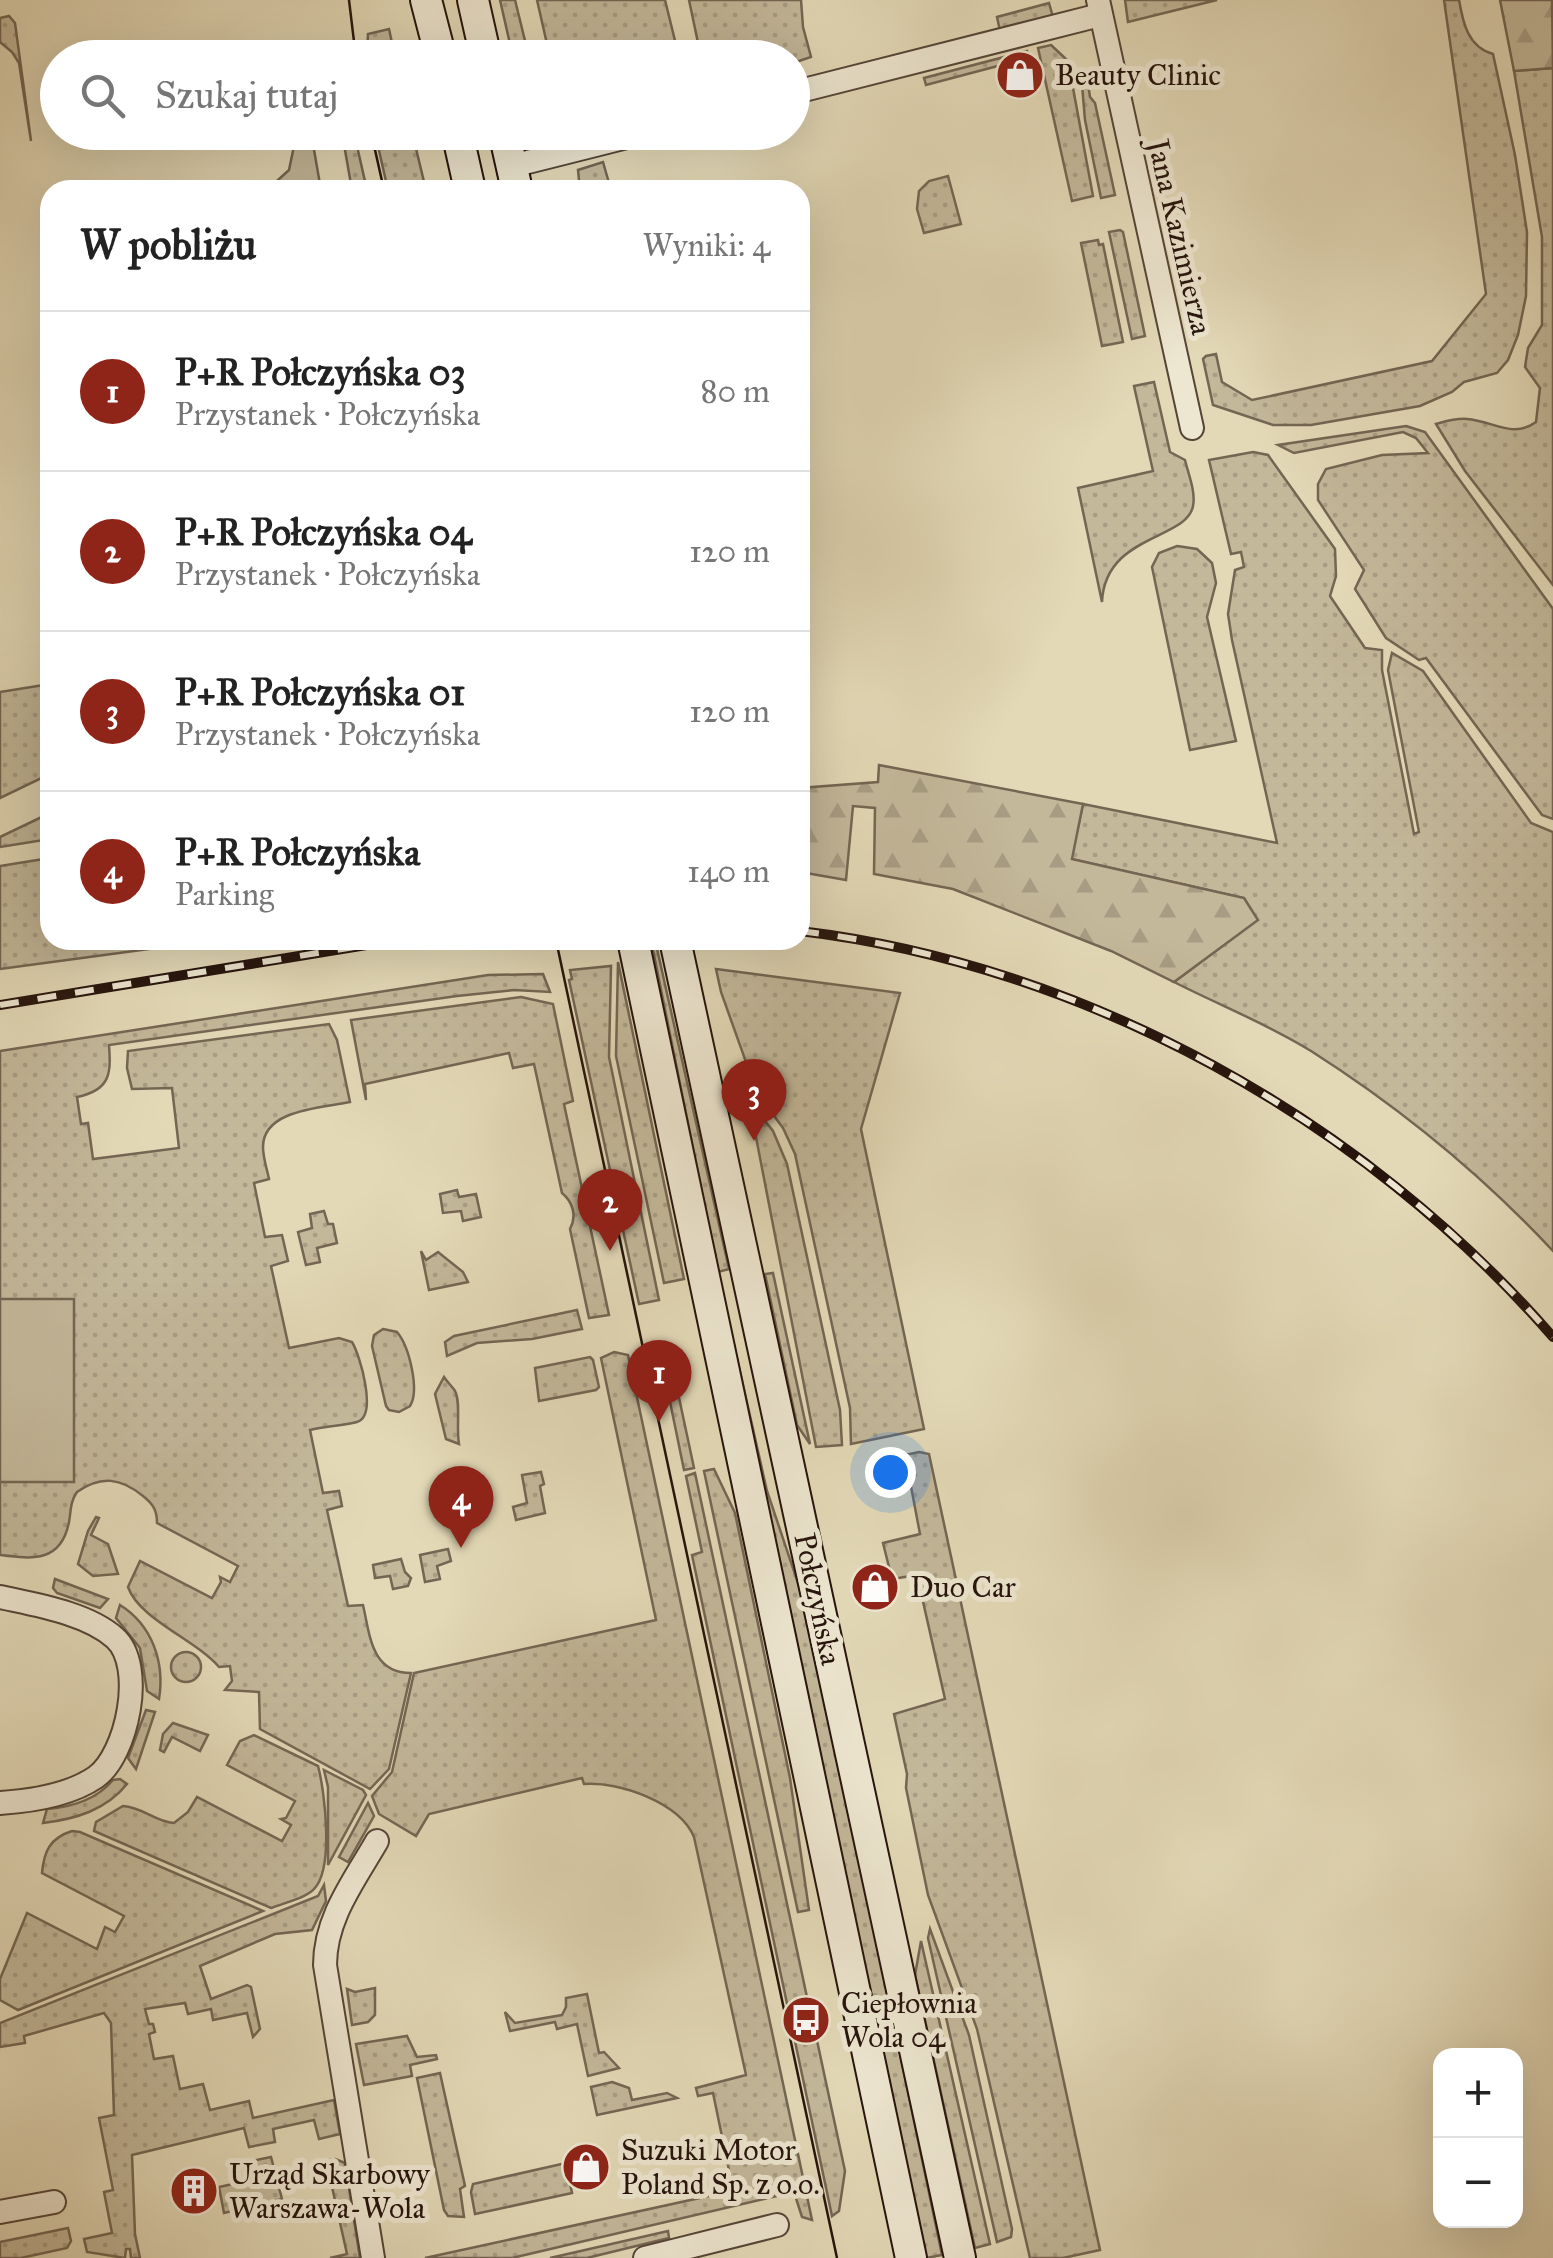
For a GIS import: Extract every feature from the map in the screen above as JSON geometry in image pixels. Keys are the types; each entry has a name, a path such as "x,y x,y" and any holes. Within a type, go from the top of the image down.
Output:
{"main road":[{"path":"426,0 436,40"},
{"path":"473,0 482,40"},
{"path":"462,150 468,180"},
{"path":"508,150 514,178"},
{"name":"Połczyńska","path":"634,950 910,2258"},
{"name":"Połczyńska","path":"678,950 960,2258"}],"street":[{"path":"810,88 1099,8"},
{"name":"Jana Kazimierza","path":"1099,8 1192,428"},
{"path":"514,178 596,150"},
{"path":"0,1597 102,1630 128,1656 132,1679 126,1714 108,1766 95,1778 62,1792 0,1802"},
{"path":"373,2258 325,1943 332,1920 376,1841"},
{"path":"0,2212 54,2202"},
{"path":"645,2258 777,2225"}],"green space":[{"path":"500,0 515,0 525,40 509,40"},
{"path":"537,0 665,0 675,40 546,40"},
{"path":"689,0 801,0 806,40 697,40"},
{"path":"1125,0 1217,0 1128,22"},
{"path":"1444,0 1459,0 1472,40 1493,54 1515,155 1527,232 1526,296 1508,360 1497,373 1464,382 1452,392 1420,406 1311,425 1273,425 1213,405 1203,359 1206,356 1216,354 1222,382 1252,400 1432,361 1486,294"},
{"path":"1500,0 1552,0 1553,68 1514,71"},
{"path":"1049,3 1053,17 1000,31 997,17"},
{"path":"9,16 15,23 31,141 19,63 0,42 0,18"},
{"path":"389,29 391,40 368,40 368,34"},
{"path":"1051,45 1068,61 1093,196 1072,201 1038,48"},
{"path":"1027,51 1028,58 926,85 924,78"},
{"path":"1553,68 1553,585 1465,471 1436,424 1467,419 1519,429 1536,422 1540,388 1525,367 1528,348 1542,325 1542,237 1514,71"},
{"path":"1081,73 1087,77 1090,97 1095,103 1115,195 1101,198 1085,120"},
{"path":"293,150 314,150 319,180 278,180 289,170"},
{"path":"345,150 358,150 365,180 350,180"},
{"path":"379,150 416,150 424,180 386,180"},
{"path":"603,162 608,180 579,180 578,170"},
{"path":"948,176 961,224 924,233 917,209 919,191 929,181"},
{"path":"1120,230 1145,336 1132,339 1109,232"},
{"path":"1098,240 1099,245 1103,244 1123,342 1102,346 1081,243"},
{"path":"1154,382 1170,452 1185,460 1193,506 1177,526 1146,541 1117,563 1107,580 1102,602 1078,488 1153,471 1134,386"},
{"path":"1406,426 1425,432 1553,609 1553,819 1542,815 1426,658 1419,660 1386,638 1355,589 1364,570 1318,500 1318,484 1326,469 1382,455 1428,453 1416,438 1403,432 1294,453 1278,445"},
{"path":"1253,452 1268,455 1335,549 1336,576 1330,596 1365,648 1382,650 1382,670 1414,834 1419,832 1388,670 1392,653 1423,671 1531,823 1553,832 1553,1251 1468,1169 1376,1095 1295,1041 1174,982 1257,920 1244,898 1071,859 1083,804 1277,843 1228,614 1235,570 1244,567 1241,552 1231,554 1209,460"},
{"path":"1177,546 1197,549 1212,563 1216,583 1207,617 1236,741 1190,750 1152,567 1159,553"},
{"path":"40,686 40,779 0,798 0,692"},
{"path":"879,765 1083,804 1072,859 1244,898 1258,920 1174,982 1111,951 953,889 874,874 875,808 853,806 846,880 810,874 810,787 878,782"},
{"path":"40,818 40,841 0,847 0,837"},
{"path":"40,860 40,950 142,950 0,969 0,866"},
{"path":"653,950 657,950 729,1269 718,1272"},
{"path":"618,962 684,1279 664,1283 616,1056"},
{"path":"611,966 609,1057 659,1300 639,1304 569,980 570,970"},
{"path":"716,969 900,993 861,1129 924,1429 851,1444 850,1408 795,1154 783,1128 757,1093"},
{"path":"543,974 550,992 514,990 457,996 109,1045 110,1064 103,1085 77,1097 81,1124 88,1123 93,1159 179,1148 172,1088 132,1089 128,1051 329,1024 337,1040 350,1102 296,1112 273,1125 263,1147 269,1179 254,1183 265,1237 282,1235 288,1261 271,1266 289,1348 339,1338 352,1342 365,1385 366,1409 357,1422 310,1430 323,1493 339,1491 342,1506 327,1510 348,1606 363,1605 380,1659 388,1667 411,1673 389,1769 370,1789 260,1729 259,1692 225,1690 232,1681 230,1666 219,1667 134,1599 128,1587 140,1561 212,1598 220,1577 230,1582 238,1566 157,1523 152,1505 135,1490 119,1482 94,1483 77,1492 65,1535 52,1552 34,1557 0,1555 0,1051 488,975"},
{"path":"521,997 553,1004 573,1101 564,1104 609,1315 589,1318 570,1229 573,1210 562,1193 534,1064 513,1068 509,1053 365,1084 366,1100 351,1020"},
{"path":"749,1101 773,1131 787,1164 840,1410 842,1445 816,1447"},
{"path":"457,1190 459,1197 476,1194 481,1217 463,1221 461,1211 443,1213 440,1194"},
{"path":"324,1211 328,1224 333,1224 337,1243 317,1248 320,1262 306,1265 298,1232 312,1228 310,1214"},
{"path":"421,1251 426,1260 438,1252 463,1272 468,1282 429,1290"},
{"path":"773,1273 810,1444 797,1425 765,1274"},
{"path":"0,1299 74,1299 74,1482 0,1482"},
{"path":"577,1310 582,1329 532,1339 477,1343 447,1356 445,1342 454,1336"},
{"path":"729,1323 767,1491 798,1583 820,1671 942,2255 926,2258"},
{"path":"383,1329 397,1332 412,1368 413,1399 410,1406 399,1412 386,1406 372,1346 374,1335"},
{"path":"668,1346 694,1468 684,1470 659,1348"},
{"path":"614,1352 628,1355 812,2220 802,2217 794,2192 512,2258 425,2258 718,2194 715,2178 730,2175 713,2093 698,2096 696,2088 746,2075 694,1837 687,1825 647,1797 614,1786 584,1784 582,1778 429,1814 416,1836 379,1814 372,1796 392,1772 414,1673 656,1620 601,1358"},
{"path":"590,1357 599,1387 596,1390 539,1401 535,1368"},
{"path":"444,1377 457,1396 459,1444 446,1439 435,1394"},
{"path":"929,1454 1100,2250 1063,2258 1030,2258 977,2029 928,1895 906,1788 907,1774 894,1714 945,1699 917,1575 892,1579 883,1543 920,1534 905,1455"},
{"path":"714,1469 735,1513 790,1778 809,1910 798,1912 704,1471"},
{"path":"541,1472 545,1513 516,1520 513,1507 527,1503 522,1475"},
{"path":"695,1473 808,2002 806,2009 797,2011 802,2032 810,2031 816,2036 845,2171 839,2211 832,2216 692,1555 702,1552 686,1476"},
{"path":"96,1517 99,1518 91,1535 108,1544 118,1574 93,1576 78,1564"},
{"path":"448,1549 451,1561 437,1566 440,1579 425,1582 420,1555"},
{"path":"401,1559 411,1578 408,1586 393,1589 390,1576 375,1578 373,1565"},
{"path":"55,1579 108,1599 100,1608 57,1593 53,1588"},
{"path":"120,1605 140,1623 154,1646 160,1672 159,1699 147,1691 140,1648 116,1618"},
{"path":"186,1652 196,1657 201,1667 196,1677 186,1682 176,1677 171,1667 176,1657"},
{"path":"146,1710 155,1712 136,1769 128,1758"},
{"path":"173,1723 208,1735 200,1751 172,1737 164,1752 160,1750 163,1734"},
{"path":"254,1735 318,1766 326,1848 320,1879 306,1895 271,1908 94,1831 96,1822 123,1806 174,1823 188,1812 197,1797 282,1841 291,1825 281,1819 286,1818 295,1801 227,1765 240,1741"},
{"path":"324,1770 366,1795 328,1865 328,1787"},
{"path":"120,1779 127,1784 100,1807 43,1823 47,1809 83,1801"},
{"path":"368,1803 374,1816 348,1862 339,1857"},
{"path":"72,1831 263,1911 18,2010 0,2000 0,1979 27,1913 97,1949 105,1927 115,1932 124,1916 42,1873 50,1846"},
{"path":"324,1885 326,1901 312,1930 275,1934 200,1966 211,1999 247,1985 251,1987 260,2029 253,2037 247,2013 213,2020 211,2009 188,2014 185,2003 145,2009 155,2032 149,2034 154,2059 173,2056 180,2089 203,2084 210,2110 249,2101 253,2118 334,2100 340,2134 319,2139 314,2120 273,2129 275,2142 249,2147 244,2128 132,2155 135,2234 140,2258 131,2258 130,2249 126,2249 125,2258 87,2252 84,2239 112,2233 104,2192 113,2190 99,2118 114,2115 111,2023 104,2013 24,2036 25,2043 0,2047 0,2023 318,1896"},
{"path":"930,1929 969,2035 1012,2229 1011,2237 997,2242 928,1938"},
{"path":"921,1941 990,2244 975,2248 915,1975"},
{"path":"375,1988 375,2015 368,2022 352,2025 347,1989 355,1992"},
{"path":"587,1994 599,2053 604,2052 619,2068 588,2076 577,2024 557,2029 555,2022 510,2031 505,2012 515,2023 562,2015 566,1998"},
{"path":"407,2036 417,2057 436,2055 437,2059 410,2065 412,2076 364,2085 356,2044"},
{"path":"440,2073 465,2186 460,2189 464,2217 448,2216 444,2210 417,2078"},
{"path":"612,2082 629,2088 632,2100 667,2093 677,2098 597,2115 591,2087"},
{"path":"271,2157 282,2199 224,2213 219,2187 256,2179 252,2161"},
{"path":"335,2159 345,2163 360,2258 330,2258 347,2254 328,2169 314,2170 319,2162"},
{"path":"566,2163 572,2193 475,2214 473,2184"},
{"path":"68,2228 71,2241 67,2248 21,2258 0,2258 0,2242"},
{"path":"668,2231 669,2238 587,2258 550,2258"}],"tram line":[{"path":"349,0 354,40"},
{"path":"375,150 382,180"},
{"path":"558,950 837,2258"}],"railway":[{"path":"810,933 907,949 1012,978 1115,1017 1213,1065 1307,1122 1396,1187 1478,1259 1553,1337"},
{"path":"0,1005 336,950"}],"place":[{"name":"Beauty Clinic","path":"1020,75"},
{"name":"P+R Połczyńska 01","path":"754,1141"},
{"name":"P+R Połczyńska 04","path":"610,1251"},
{"name":"P+R Połczyńska 03","path":"659,1422"},
{"name":"P+R Połczyńska","path":"461,1548"},
{"name":"Duo Car","path":"875,1587"},
{"name":"Ciepłownia Wola 04","path":"806,2020"},
{"name":"Suzuki Motor Poland Sp. z o.o.","path":"586,2167"},
{"name":"Urząd Skarbowy Warszawa-Wola","path":"194,2191"}]}
